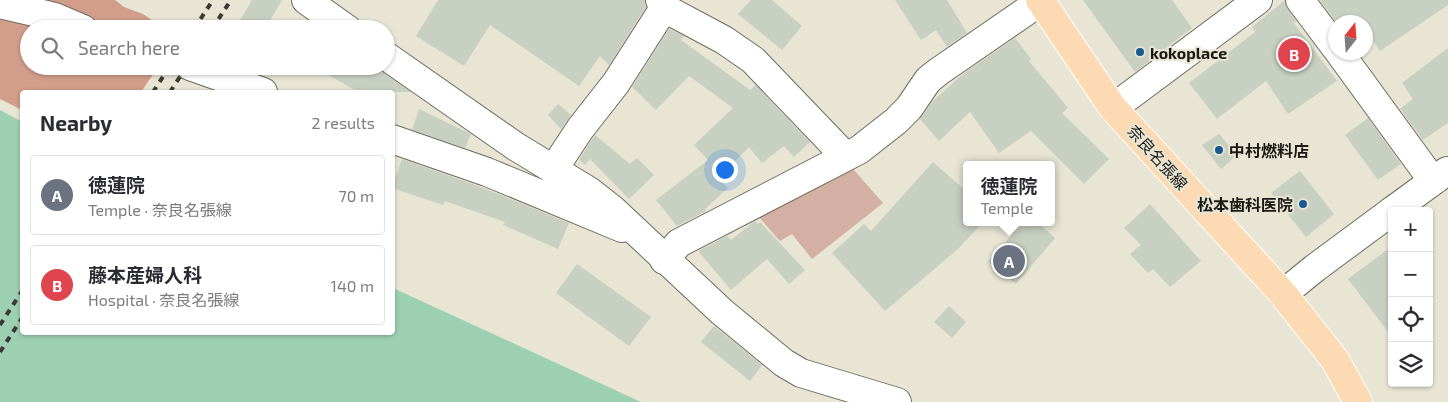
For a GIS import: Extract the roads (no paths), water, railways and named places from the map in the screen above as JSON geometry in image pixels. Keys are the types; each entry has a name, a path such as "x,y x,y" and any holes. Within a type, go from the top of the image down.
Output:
{"main road":[{"name":"奈良名張線","path":"1041,1 1113,108 1283,294 1335,360 1358,402"}],"street":[{"path":"1113,108 1258,0"},
{"path":"1300,0 1328,37"},
{"path":"310,1 336,20"},
{"path":"664,260 679,242 860,150 896,122 909,108 928,80 1041,1"},
{"path":"0,4 59,20"},
{"path":"553,170 580,129 616,83 662,4 724,40 753,60 845,156"},
{"path":"1346,60 1441,175 1397,207"},
{"path":"395,62 553,170 589,191 722,312 784,363 800,373 896,402"},
{"path":"215,75 257,90"},
{"path":"395,140 487,172 611,224 636,232"},
{"path":"1283,294 1388,214"}],"railway":[{"path":"200,20 213,0"},
{"path":"218,20 231,0"},
{"path":"154,90 164,75"},
{"path":"171,90 181,75"},
{"path":"0,325 20,294"},
{"path":"0,352 20,321"}],"place":[{"name":"kokoplace","path":"1140,52"},
{"name":"藤本産婦人科","path":"1294,54"},
{"name":"中村燃料店","path":"1219,150"},
{"name":"松本歯科医院","path":"1303,204"},
{"name":"徳蓮院","path":"1009,261"}]}
